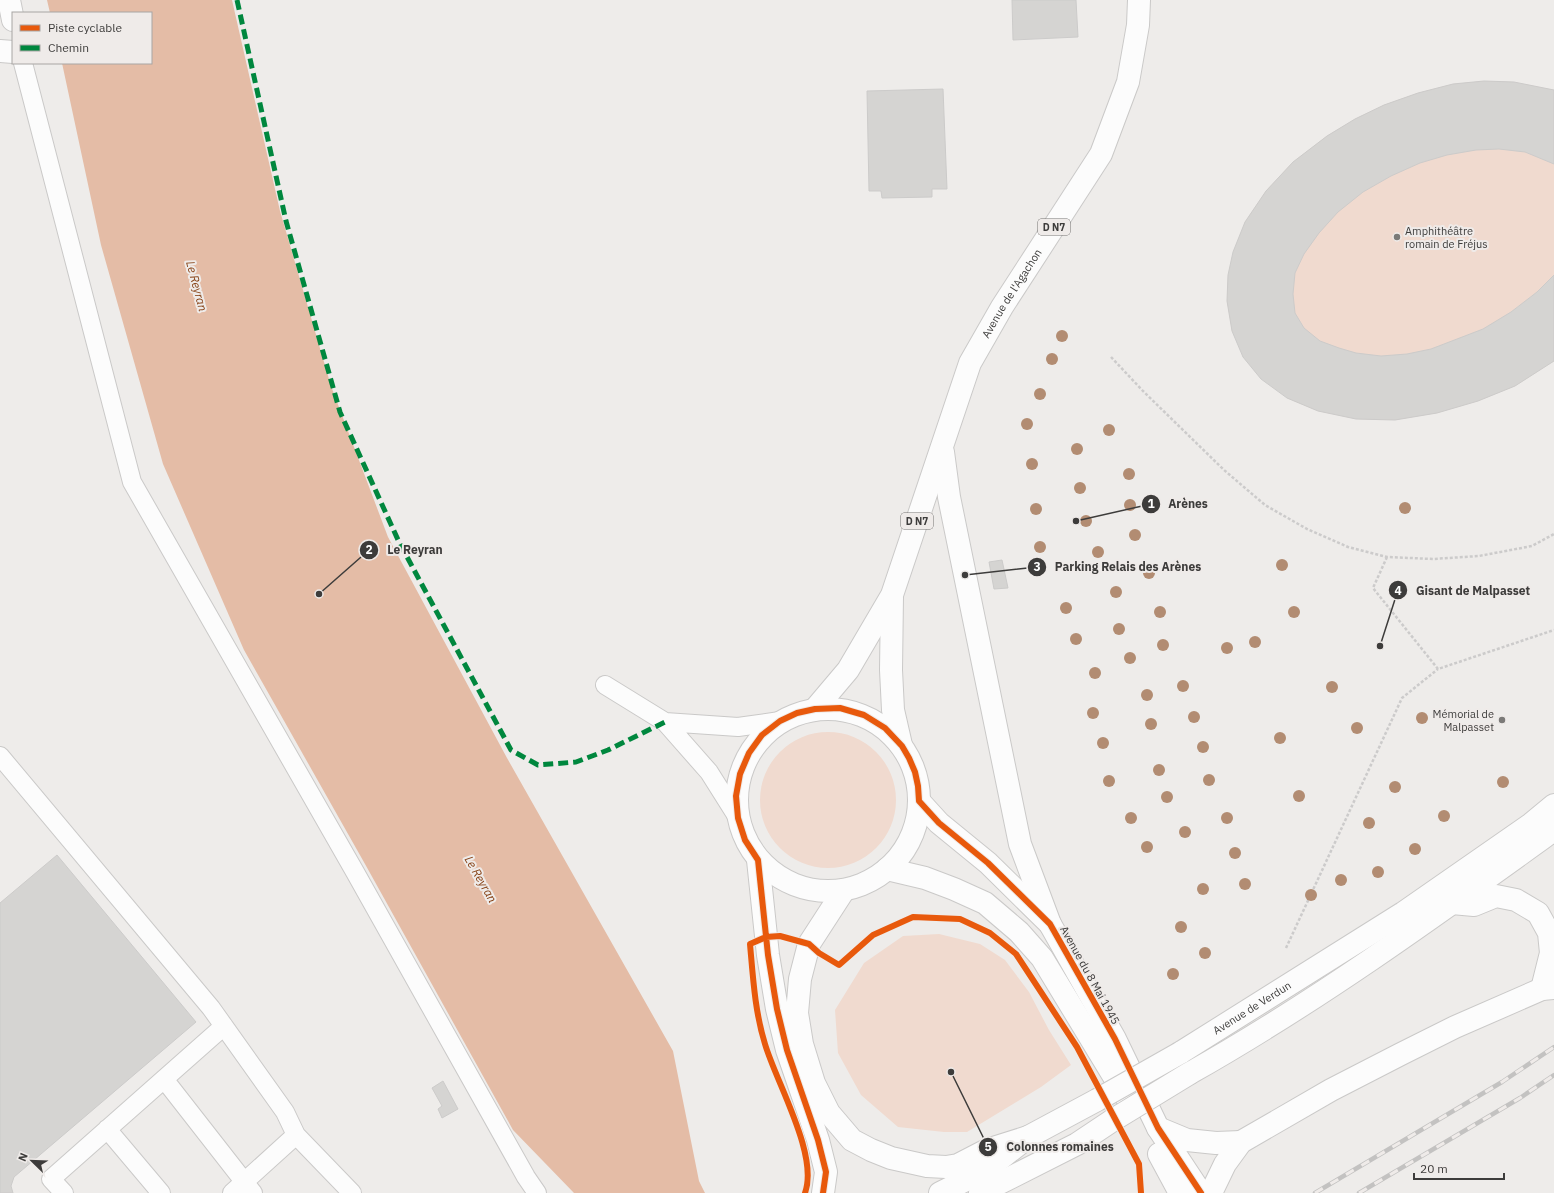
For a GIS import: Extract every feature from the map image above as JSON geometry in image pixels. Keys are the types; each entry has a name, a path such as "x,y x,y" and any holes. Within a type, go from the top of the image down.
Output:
{"main road":[{"path":"9,0 12,15"},
{"name":"Avenue de l'Agachon","path":"892,595 970,363 1002,307 1101,154 1128,82 1138,25 1139,0"},
{"path":"0,51 12,52"},
{"path":"943,446 949,497 1020,844 1050,924"},
{"name":"D N7","path":"815,709 848,670 892,595"},
{"name":"D N7","path":"892,595 891,670 893,710 902,746"},
{"path":"840,708 864,715 885,728 902,746 915,772 918,786 919,801 917,820 911,839 900,855 887,870 867,883 844,890 820,891 797,887 776,876 758,860 745,840 738,818 736,796 740,774 749,753 762,735 780,721 797,713 815,709 840,708"},
{"name":"Avenue du 8 Mai 1945","path":"919,801 939,823 988,863 1050,924 1115,1039 1158,1128 1201,1193"},
{"name":"Avenue de Verdun","path":"940,1193 986,1170 1028,1137 1098,1100 1180,1053 1403,913 1531,824 1554,804"},
{"path":"980,1193 1077,1144 1113,1120 1286,1016 1452,903 1554,830"},
{"path":"758,860 768,955 777,1009 787,1050 818,1140 826,1172 823,1193"},
{"path":"887,870 924,878 985,903 1019,932 1042,958 1080,1018 1171,1173 1180,1193"},
{"path":"844,890 809,944 800,979 798,1000 802,1044 814,1083 829,1113 852,1140 891,1158 927,1166 946,1167 958,1165 987,1150 1028,1137"},
{"path":"1211,1193 1225,1164 1241,1142 1331,1090 1401,1054 1456,1027 1548,988 1550,953 1549,933 1538,913 1516,900 1496,896 1474,905 1452,903"},
{"path":"1158,1128 1187,1140 1216,1143 1241,1142"}],"lane":[{"path":"23,64 132,482 355,872 526,1177 537,1193"},
{"path":"605,685 665,722 709,772 738,818"},
{"path":"665,722 738,727 780,721"},
{"path":"0,756 211,1008 285,1112 296,1135 352,1193"},
{"path":"64,1193 51,1179 224,1026"},
{"path":"164,1079 243,1190 296,1135"},
{"path":"107,1129 161,1193"}],"path":[{"path":"1111,357 1143,391 1224,470 1265,505 1320,535 1348,546 1387,557 1433,559 1479,556 1532,546 1554,534"},
{"path":"1387,557 1373,588 1438,669"},
{"path":"1286,948 1402,698 1438,669 1554,630"}],"shaded area":[{"name":"Amphithéâtre romain de Fréjus","path":"1484,81 1514,82 1554,90 1554,361 1515,386 1478,401 1437,413 1395,420 1356,419 1318,411 1287,398 1232,331 1227,301 1228,275 1245,222 1266,191 1293,162 1327,136 1355,119 1384,105 1418,93 1453,84"},
{"path":"828,732 841,733 854,737 876,752 891,774 895,787 895,813 891,826 876,848 854,863 841,867 828,868 815,867 802,863 780,848 765,826 761,813 760,800 761,787 765,774 780,752 802,737 815,733"},
{"path":"939,934 980,944 1005,960 1029,992 1049,1030 1071,1065 1041,1087 967,1132 944,1132 898,1127 861,1095 838,1053 835,1010 864,963 903,936"}],"water":[{"name":"Le Reyran","path":"47,0 232,0 280,211 331,386 388,537 507,758 673,1051 699,1181 705,1193 574,1193 513,1130 244,650 163,464 101,245 62,64 152,64 152,12 50,12"}],"building":[{"path":"1012,0 1076,0 1078,37 1013,40"},
{"path":"1484,81 1514,82 1554,90 1554,164 1525,152 1499,149 1476,150 1447,155 1420,163 1391,176 1363,192 1338,212 1319,233 1304,254 1295,273 1293,294 1295,313 1304,328 1320,341 1339,348 1356,353 1381,356 1407,354 1431,349 1483,329 1511,312 1537,292 1554,275 1554,361 1515,386 1478,401 1437,413 1395,420 1356,419 1318,411 1287,398 1261,379 1243,357 1232,331 1227,301 1228,275 1233,252 1245,222 1266,191 1293,162 1327,136 1355,119 1384,105 1418,93 1453,84"},
{"path":"943,89 947,189 932,189 932,197 882,198 881,191 869,191 867,91"},
{"path":"1002,560 1008,588 994,589 989,562"},
{"path":"57,855 196,1022 14,1177 11,1186 13,1193 0,1193 0,903"},
{"path":"443,1081 458,1109 442,1118 438,1109 442,1106 432,1088"}],"railway":[{"path":"1315,1193 1502,1082 1554,1047"},
{"path":"1359,1193 1520,1098 1554,1075"}],"marked path":[{"path":"237,0 286,221 340,412 399,542 511,750 538,765 576,762 608,750 665,722"}],"cycle path":[{"path":"823,1193 826,1172 818,1140 787,1050 777,1009 768,955 758,860 745,840 738,818 736,796 740,774 749,753 762,735 780,721 797,713 815,709 840,708 864,715 885,728 902,746 909,758 915,772 919,801 939,823 988,863 1050,924 1115,1039 1158,1128 1201,1193"},
{"path":"805,1193 808,1177 806,1159 794,1118 765,1044 755,995 750,944 766,937 780,936 809,944 819,953 839,965 873,935 913,917 960,919 990,933 1016,954 1077,1047 1139,1164 1141,1193"}],"place":[{"name":"Amphithéâtre romain de Fréjus","path":"1397,237"},
{"name":"Arènes","path":"1076,521"},
{"name":"Parking Relais des Arènes","path":"965,575"},
{"name":"Le Reyran","path":"319,594"},
{"name":"Gisant de Malpasset","path":"1380,646"},
{"name":"Mémorial de Malpasset","path":"1502,720"},
{"name":"Colonnes romaines","path":"951,1072"}]}
